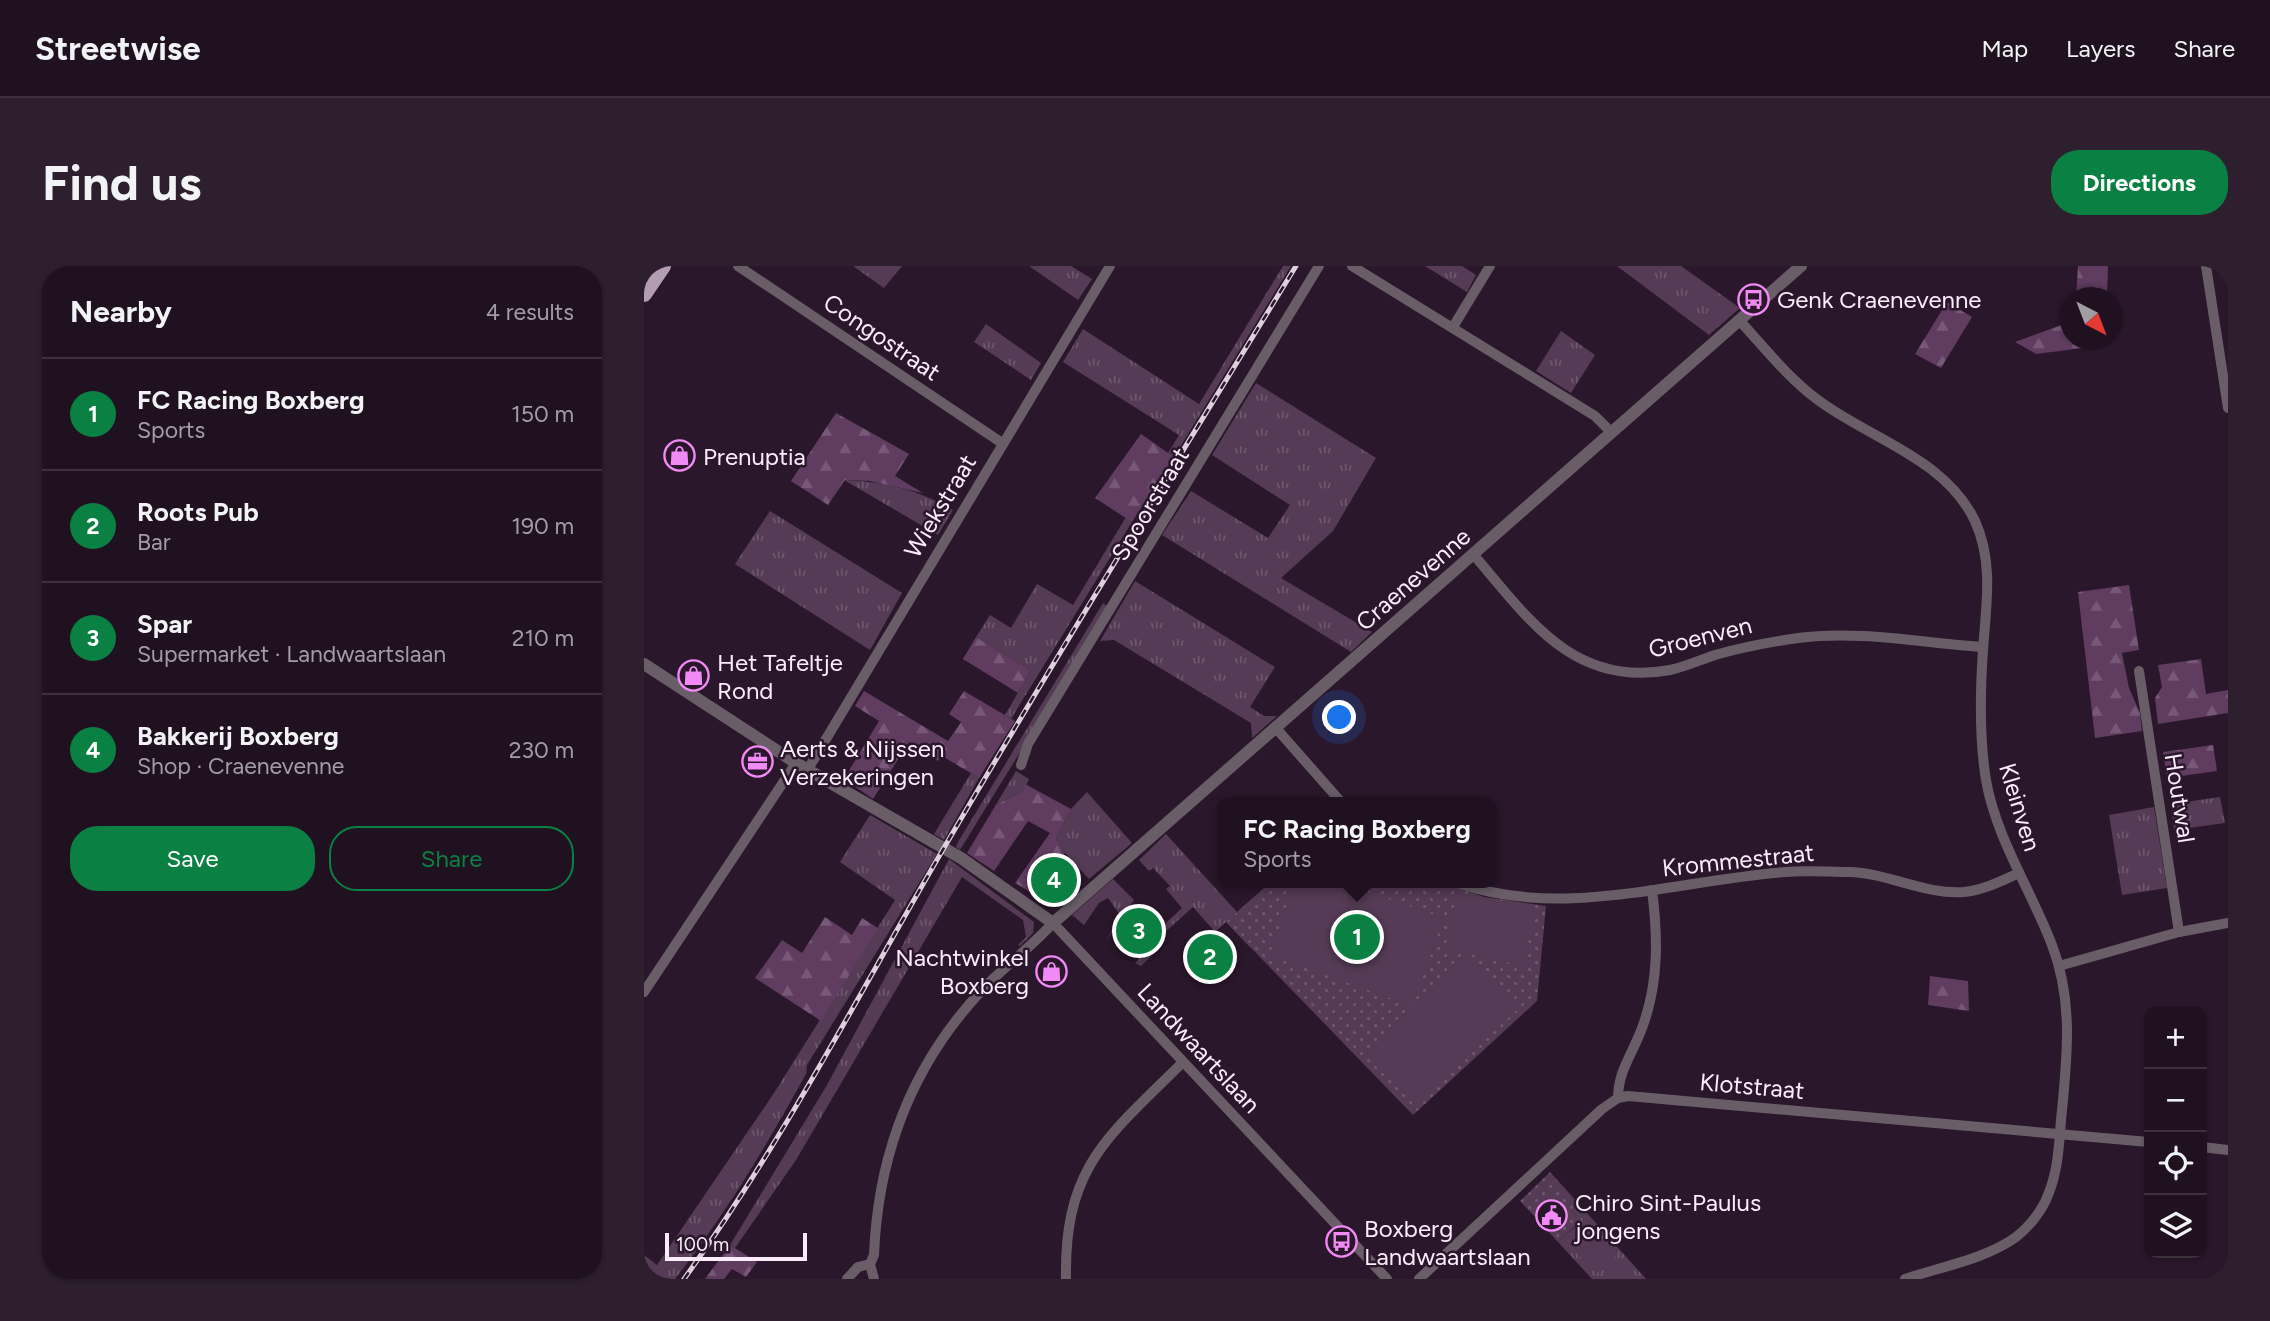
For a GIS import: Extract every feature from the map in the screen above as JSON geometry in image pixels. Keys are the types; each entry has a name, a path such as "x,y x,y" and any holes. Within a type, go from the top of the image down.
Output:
{"main road":[{"path":"644,294 663,266"}],"street":[{"name":"Congostraat","path":"738,266 1002,443"},
{"name":"Wiekstraat","path":"644,992 802,766 1110,266"},
{"name":"Spoorstraat","path":"1021,765 1028,744 1105,624 1319,266"},
{"path":"1352,266 1595,416 1611,432"},
{"path":"1453,327 1490,266"},
{"name":"Craenevenne","path":"1053,923 1801,266"},
{"path":"2206,266 2228,408"},
{"name":"Kleinven","path":"1739,320 1788,373 1819,401 1922,463 1962,500 1975,521 1987,562 1981,738 1986,782 2019,873 2059,966 2068,1012 2056,1172 2047,1198 2032,1221 2016,1237 1998,1248 1905,1279"},
{"name":"Groenven","path":"1473,554 1538,629 1559,648 1585,662 1613,671 1641,673 1672,669 1760,643 1814,637 1983,647"},
{"name":"Landwaartslaan","path":"644,664 802,766 961,858 1053,923 1387,1279"},
{"name":"Houtwal","path":"2139,671 2179,932"},
{"path":"1275,727 1336,797"},
{"name":"Krommestraat","path":"1485,888 1543,899 1652,890 1810,871 1854,872 1944,892 1963,892 1983,889 2019,873"},
{"path":"1419,1279 1602,1109 1618,1098 1619,1078 1642,1030 1655,975 1657,941 1652,890"},
{"path":"874,1279 870,1264 874,1255 877,1210 887,1158 902,1113 920,1075 964,1010 1053,923"},
{"path":"2059,966 2179,932 2228,923"},
{"path":"1066,1279 1071,1214 1095,1154 1123,1119 1183,1062"},
{"name":"Klotstraat","path":"1618,1098 1628,1096 2144,1142"},
{"path":"2207,1148 2228,1150"},
{"path":"847,1279 858,1267 870,1264"}],"green space":[{"path":"853,266 902,266 884,288"},
{"path":"1029,266 1071,266 1092,279 1078,300"},
{"path":"1283,266 1291,266 1174,457 1168,453 1179,435 1063,362 1083,329 1199,404"},
{"path":"1425,266 1462,266 1476,275 1467,292"},
{"path":"1617,266 1681,266 1740,308 1709,335"},
{"path":"2078,266 2108,266 2107,287 2077,287"},
{"path":"1947,302 1972,317 1941,368 1915,354"},
{"path":"986,324 1041,363 1031,380 974,342"},
{"path":"2060,326 2060,350 2067,350 2036,354 2015,342"},
{"path":"1561,331 1595,355 1571,393 1536,371"},
{"path":"1256,383 1376,458 1333,531 1281,578 1372,632 1351,652 1162,535 1191,491 1268,538 1290,505 1212,455"},
{"path":"836,413 909,454 895,476 923,493 870,481 845,480 828,505 791,481"},
{"path":"1141,434 1174,457 1132,522 1095,498"},
{"path":"844,480 900,488 953,510 938,535"},
{"path":"770,511 902,593 870,650 735,564"},
{"path":"1126,517 1132,522 1011,719 1005,715 1031,670 976,637 990,615 1011,628 1037,584 1073,605"},
{"path":"1135,581 1275,667 1250,707 1264,716 1277,716 1252,738 1251,723 1114,640 1100,641"},
{"path":"2129,585 2139,650 2122,653 2129,688 2140,713 2142,731 2095,738 2078,592"},
{"path":"1103,603 1109,607 960,850 956,847 958,842"},
{"path":"976,637 1031,670 1018,693 963,659"},
{"path":"2201,659 2206,694 2228,690 2228,713 2158,724 2155,698 2162,687 2158,665"},
{"path":"864,691 948,741 961,722 949,714 964,691 1015,721 979,778 942,756 938,761 909,742 873,799 844,779 879,721 855,706"},
{"path":"2213,745 2217,771 2167,778 2163,752"},
{"path":"1016,771 1029,779 1024,790 996,805 967,853"},
{"path":"971,773 979,778 944,840 934,834"},
{"path":"1025,784 1071,809 1056,838 1065,853 1035,895 1015,883 1050,833 1028,821 994,871 967,853 996,805 1024,790"},
{"path":"1087,792 1132,843 1089,879 1065,853 1056,838 1071,809"},
{"path":"2220,797 2225,823 2174,830 2171,804"},
{"path":"2154,807 2167,888 2122,895 2109,815"},
{"path":"870,815 937,854 807,1065 806,1074 761,1153 711,1230 675,1279 644,1279 644,1255 657,1265 774,1093 895,900 840,862"},
{"path":"1166,834 1237,912 1264,888 1268,888 1250,947 1226,922 1215,932 1193,907 1164,933 1159,949 1141,966 1135,963 1159,938 1155,933 1182,908 1166,889 1170,886 1153,868 1149,871 1139,860"},
{"path":"949,859 1034,922 1033,933 1018,945 1026,937 1023,920 962,877 796,1160 735,1248 730,1245 827,1085"},
{"path":"1113,879 1134,900 1106,941 1120,915 1108,898 1099,903 1084,925 1072,915"},
{"path":"1264,888 1458,888 1484,897 1546,906 1537,1001 1413,1115 1226,922"},
{"path":"1294,888 1356,888 1444,918 1412,1006 1270,955"},
{"path":"1458,892 1536,908 1523,966 1445,948"},
{"path":"825,917 852,935 862,918 878,928 821,1021 755,978 782,940 802,953"},
{"path":"1470,955 1519,1008 1416,1103 1367,1053"},
{"path":"1930,976 1968,981 1969,1011 1928,1005"},
{"path":"1550,1172 1578,1203 1571,1210 1581,1220 1558,1242 1520,1201"},
{"path":"1578,1203 1646,1279 1592,1279 1558,1242 1581,1221 1571,1210"},
{"path":"1590,1226 1617,1255 1596,1274 1569,1245"},
{"path":"730,1245 757,1262 746,1277 732,1269 724,1279 705,1279"}],"railway":[{"path":"684,1279 788,1120 988,773 1296,266"}],"place":[{"name":"Genk Craenevenne","path":"1754,299"},
{"name":"Prenuptia","path":"680,456"},
{"name":"Het Tafeltje Rond","path":"694,676"},
{"name":"Aerts & Nijssen Verzekeringen","path":"757,762"},
{"name":"Bakkerij Boxberg","path":"1054,880"},
{"name":"Spar","path":"1139,931"},
{"name":"FC Racing Boxberg","path":"1357,937"},
{"name":"Roots Pub","path":"1210,957"},
{"name":"Nachtwinkel Boxberg","path":"1052,971"},
{"name":"Chiro Sint-Paulus jongens","path":"1552,1216"},
{"name":"Boxberg Landwaartslaan","path":"1341,1242"}]}
